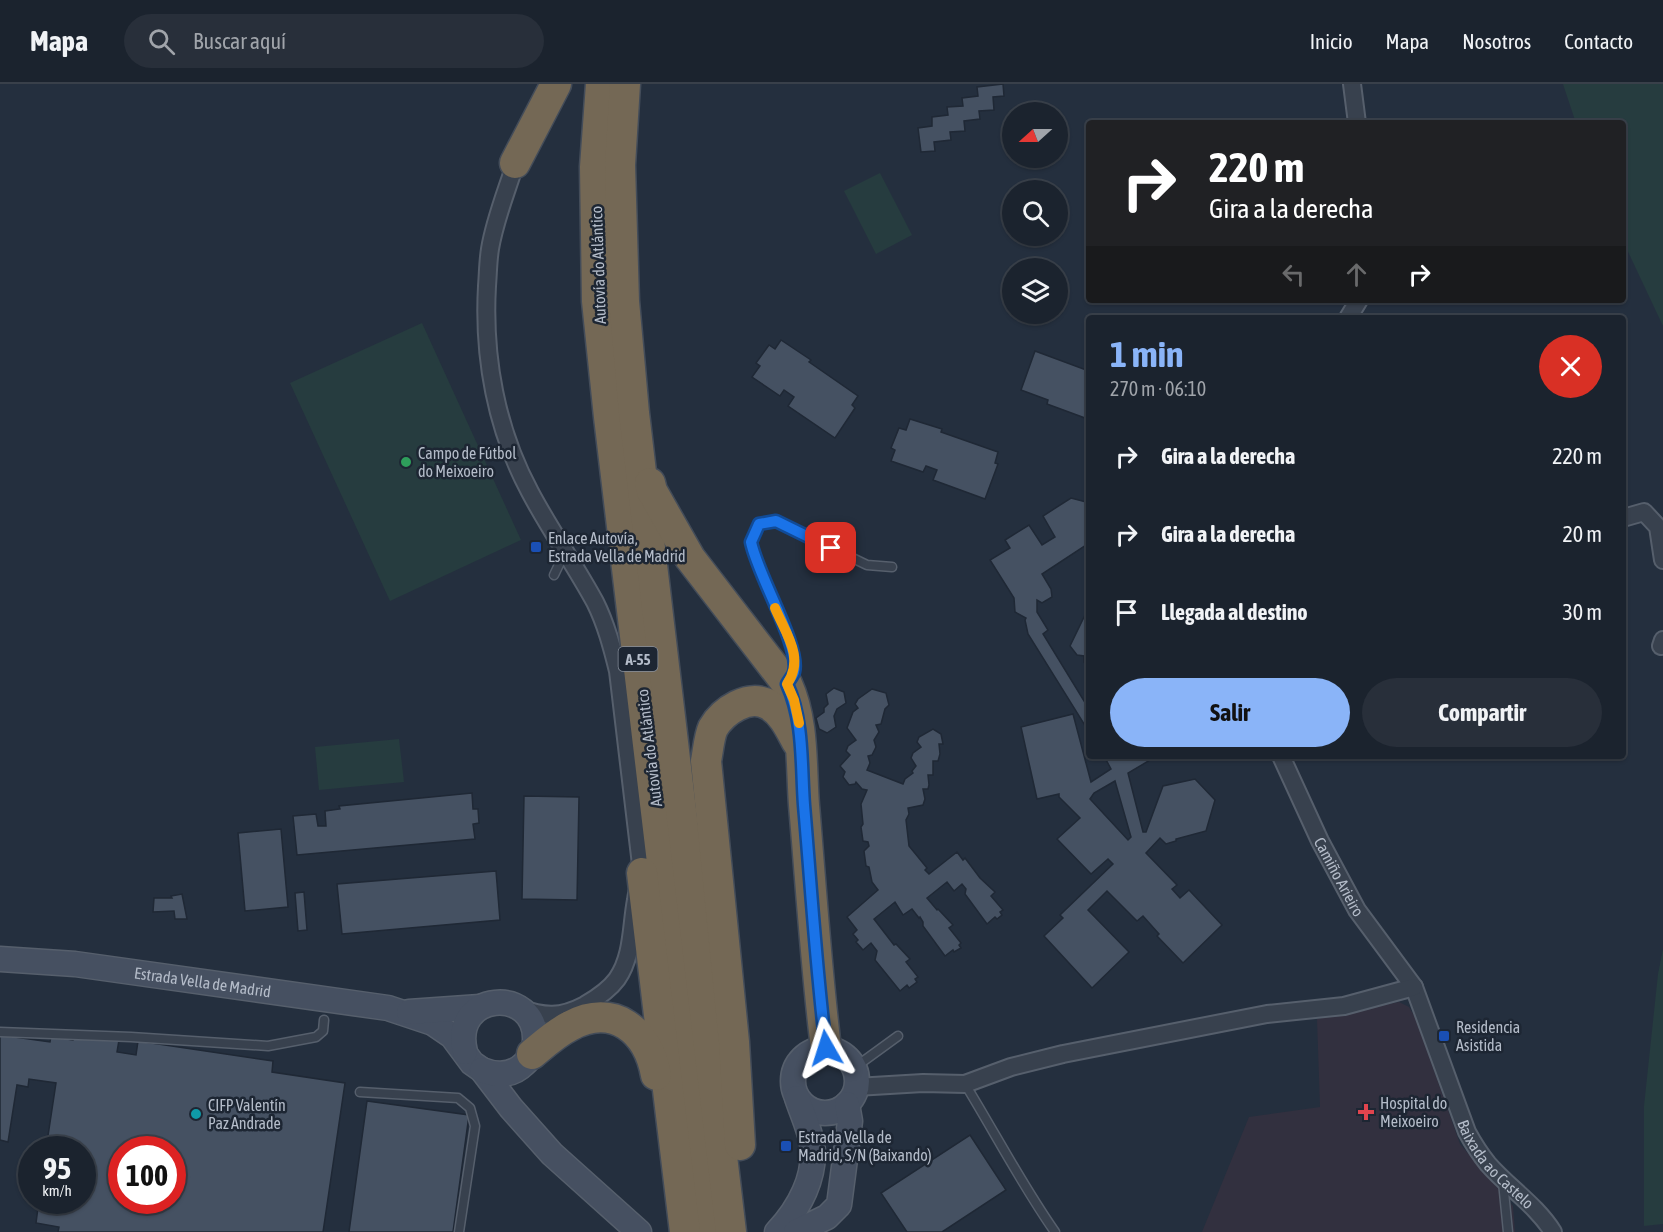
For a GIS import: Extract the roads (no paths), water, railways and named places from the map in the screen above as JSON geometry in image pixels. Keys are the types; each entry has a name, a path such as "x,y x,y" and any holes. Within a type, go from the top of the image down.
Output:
{"highway":[{"path":"515,163 556,84"},
{"name":"Autovía do Atlántico","path":"601,84 595,167 597,301 706,1232"},
{"name":"Autovía do Atlántico","path":"625,84 620,165 624,301 634,413 731,1232"},
{"path":"634,413 652,491 690,558 787,684 796,711 826,1048"},
{"path":"748,1232 742,1184 734,1042 706,761 712,730 724,714 739,705 754,701 768,704 786,720 800,747"},
{"path":"642,873 685,1232"},
{"path":"529,1058 569,1026 602,1017 614,1018 623,1022 646,1044 653,1058 661,1101 673,1132"}],"main road":[{"name":"Estrada Vella de Madrid","path":"0,959 75,964 387,1008 433,1023 452,1036 552,1154 639,1232"},
{"name":"Estrada Vella de Madrid","path":"404,1012 480,1007 499,1002 518,1007"},
{"path":"465,1052 463,1032 466,1022 480,1007"},
{"path":"518,1007 532,1023 535,1033 522,1080 522,1101 526,1124"},
{"path":"826,1048 843,1054 853,1086 839,1205 826,1217 800,1231 822,1182 822,1160 812,1143 793,1089 792,1079 799,1060 816,1049 826,1048"},
{"path":"482,1070 493,1074 505,1074 516,1071 529,1058"},
{"path":"797,1098 812,1110 821,1113 831,1112 853,1086"},
{"path":"777,1232 794,1214 812,1174 812,1143"}],"street":[{"path":"518,1007 536,1014 550,1016 572,1011 599,997 617,979 630,949 642,873 618,671 610,639 596,604 530,492 510,450 497,404 488,359 486,314 489,250 527,125 545,84"},
{"path":"1352,84 1357,120"},
{"path":"1626,517 1644,512 1658,527 1663,560"},
{"name":"Camiño Arieiro","path":"1282,759 1320,841 1352,901 1414,987"},
{"path":"853,1086 965,1084 1011,1067 1063,1054 1267,1014 1344,1006 1414,987"},
{"name":"Baixada ao Castelo","path":"1414,987 1467,1132 1489,1165 1538,1211 1553,1232"},
{"path":"831,1232 839,1205"}],"lane":[{"path":"787,684 794,673 794,651 753,553 751,542 759,524 776,521 867,565 892,567"},
{"path":"554,575 566,552"},
{"path":"0,1032 131,1037 268,1046 316,1037 322,1030 324,1020"},
{"path":"853,1086 898,1036"},
{"path":"965,1084 1035,1204 1055,1232"},
{"path":"360,1092 458,1098 470,1108 475,1126 459,1232"},
{"path":"1503,1179 1508,1232"}],"place":[{"name":"Campo de Fútbol do Meixoeiro","path":"406,462"},
{"name":"Enlace Autovía, Estrada Vella de Madrid","path":"536,547"},
{"name":"Residencia Asistida","path":"1444,1036"},
{"name":"Hospital do Meixoeiro","path":"1366,1112"},
{"name":"CIFP Valentín Paz Andrade","path":"196,1114"},
{"name":"Estrada Vella de Madrid, S/N (Baixando)","path":"786,1146"}]}
